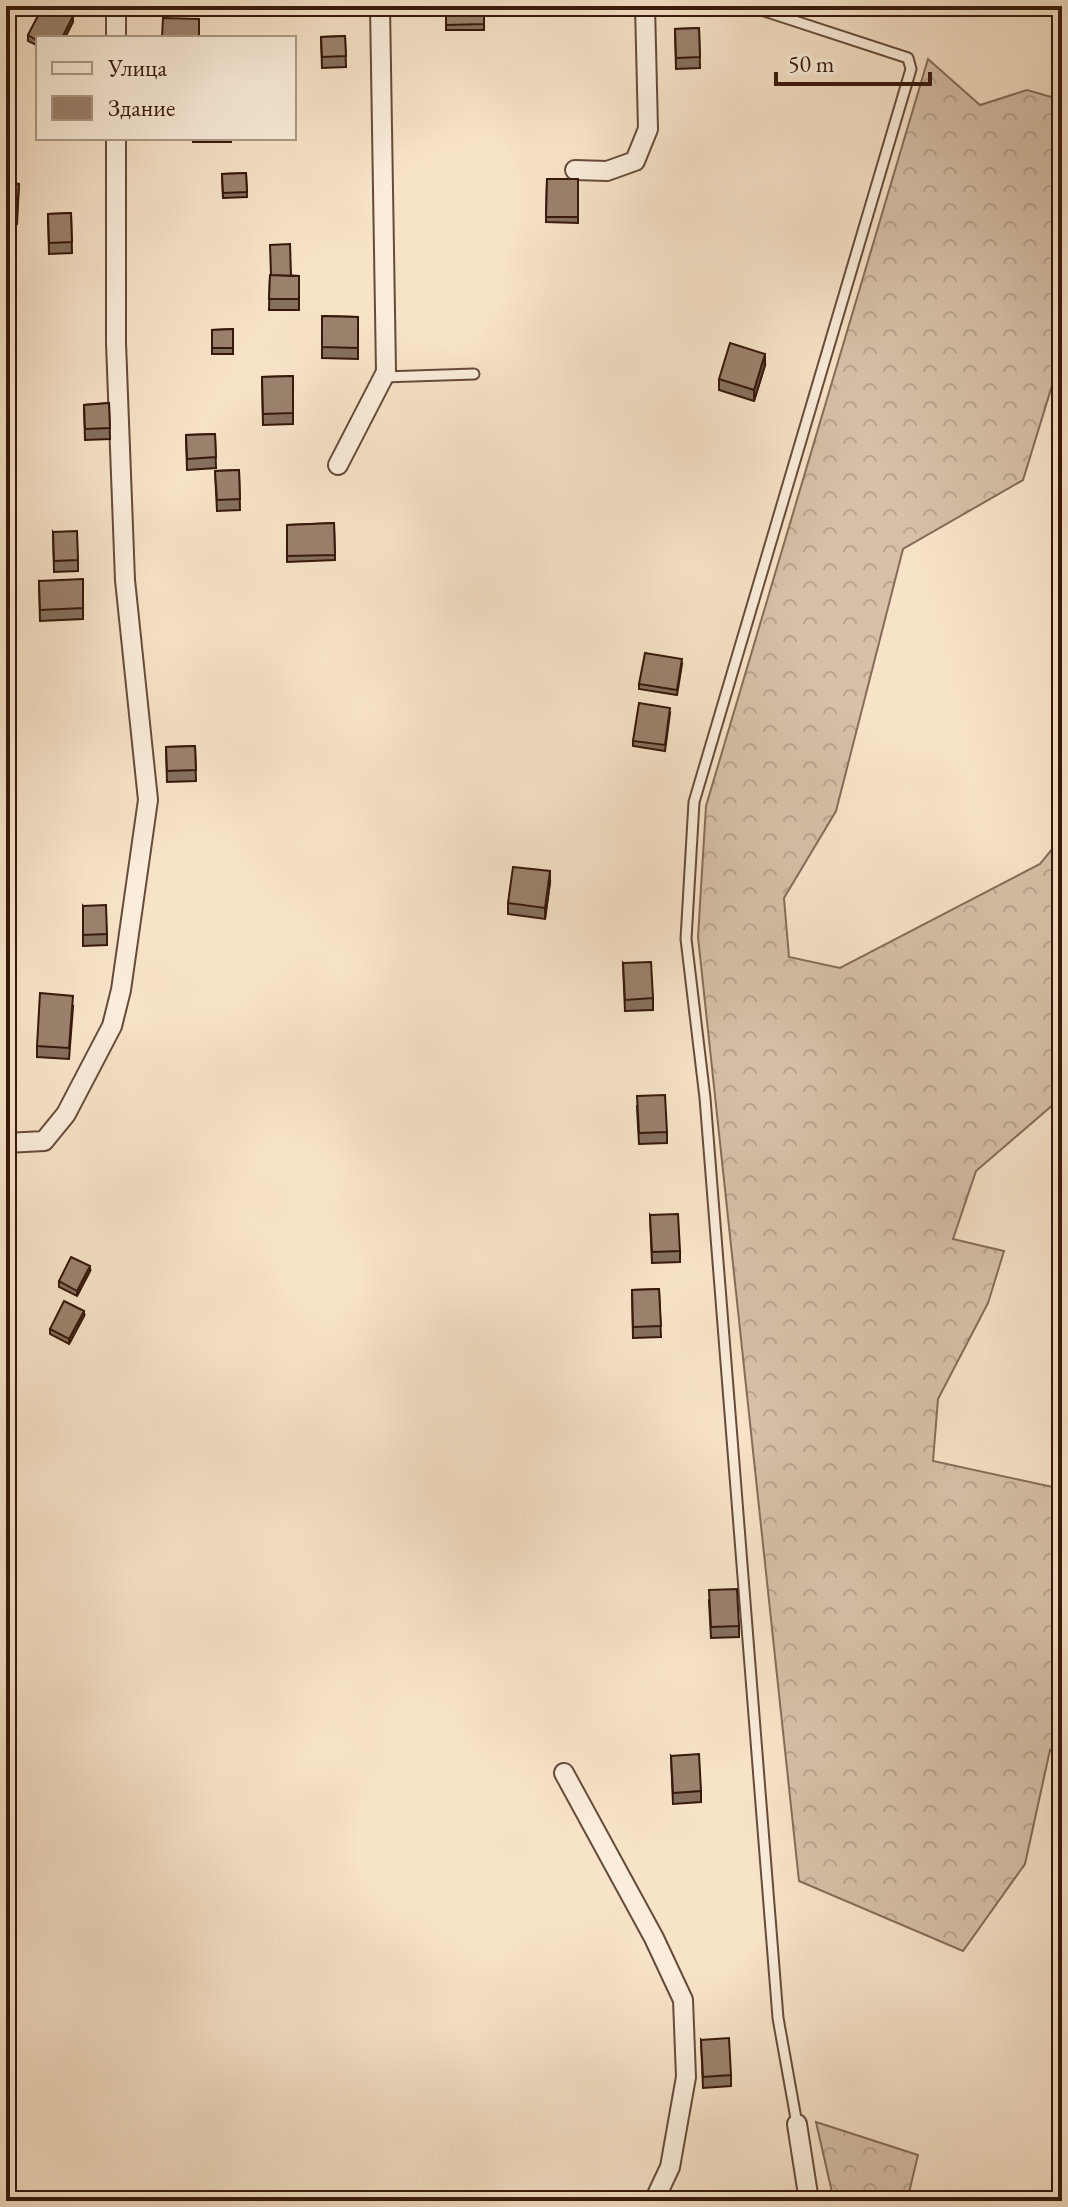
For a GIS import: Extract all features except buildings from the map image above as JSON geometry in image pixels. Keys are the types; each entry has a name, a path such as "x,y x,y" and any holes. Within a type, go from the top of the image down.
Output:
{"street":[{"path":"116,6 116,36"},
{"path":"338,465 386,372 380,6"},
{"path":"575,170 607,171 635,161 644,140 648,129 645,6"},
{"path":"6,1143 44,1141 66,1114 112,1026 121,990 148,800 125,580 116,343 116,140"},
{"path":"564,1773 654,1938 683,2000 686,2077 670,2167 654,2201"},
{"path":"797,2124 809,2201"}],"lane":[{"path":"749,6 908,58 911,69 694,802 686,939 706,1113 778,2018 797,2124"},
{"path":"383,377 474,374"}],"green space":[{"path":"928,59 980,105 1027,90 1062,100 1062,353 1023,480 903,549 836,811 784,898 789,957 840,968 1040,864 1062,837 1062,1097 976,1171 953,1239 1004,1251 988,1303 938,1399 933,1461 1062,1489 1062,1756 1050,1750 1025,1864 963,1951 799,1881 698,937 706,806"},
{"path":"816,2122 918,2155 907,2201 834,2201"}]}
